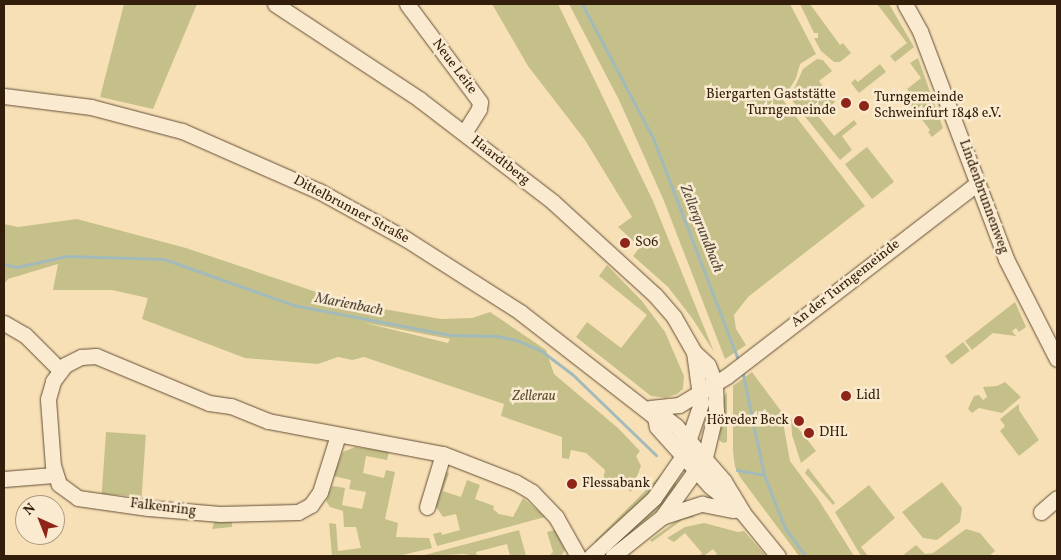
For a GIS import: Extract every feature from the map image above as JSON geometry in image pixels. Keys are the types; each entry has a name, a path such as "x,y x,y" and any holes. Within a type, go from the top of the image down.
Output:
{"street":[{"name":"Haardtberg","path":"276,4 464,133 552,202 637,276 674,317 694,352 708,365 715,383"},
{"name":"Neue Leite","path":"407,4 480,102 479,109 464,133"},
{"name":"Lindenbrunnenweg","path":"909,5 1006,259 1057,359"},
{"name":"Dittelbrunner Straße","path":"4,96 91,107 152,122 210,142 319,190 466,276 580,356 649,412 666,418 705,457 730,489 744,513 778,556"},
{"name":"An der Turngemeinde","path":"649,412 675,407 747,362 976,184"},
{"path":"4,323 25,335 60,370"},
{"name":"Haardtberg","path":"694,352 701,391"},
{"path":"4,479 54,475 48,399 51,385 60,370 75,359 96,356 209,403 231,406 278,423 443,454 507,478 532,492 556,517 578,556"},
{"path":"613,556 662,517 705,457 713,429 715,383"},
{"path":"591,556 654,498 683,456 691,441 701,391"},
{"name":"Dittelbrunner Straße","path":"649,412 657,427 720,497 744,513"},
{"name":"Falkenring","path":"54,475 65,490 85,499 204,513 292,514 308,507 318,497 338,434"},
{"path":"427,507 443,454"},
{"path":"1041,512 1057,498"},
{"path":"662,517 702,504 744,513"}],"green space":[{"path":"124,4 197,4 153,109 100,97"},
{"path":"492,4 558,4 653,201 714,352 692,318 668,287 633,256 640,247 618,227 632,217 585,140 528,66"},
{"path":"569,4 790,4 816,54 800,64 796,78 783,100 865,206 748,297 734,315 736,329 746,345 725,359 664,201 619,100"},
{"path":"800,4 810,4 840,45 843,43 851,53 840,62 834,62 821,51 814,38 818,38 818,33 814,33"},
{"path":"877,4 889,4 914,47 895,62 890,56 907,43"},
{"path":"918,58 943,128 932,137 928,132 930,130 907,100 913,95 907,89 921,78 910,63"},
{"path":"817,59 823,60 832,71 819,81 835,102 818,116 834,136 854,120 857,124 842,136 852,150 840,160 790,98 803,69"},
{"path":"880,64 886,72 859,93 851,83 855,79 858,82"},
{"path":"867,147 894,182 872,199 845,164"},
{"name":"Zellerau","path":"77,219 186,248 349,303 441,319 472,318 490,312 546,350 554,374 618,428 640,451 636,456 641,466 631,492 618,479 603,480 605,470 586,453 571,450 569,459 562,458 562,437 501,416 504,404 364,357 352,360 338,357 318,364 245,358 142,319 148,298 112,290 53,290 58,264 8,279 4,284 4,224 18,227","holes":["361,322 450,339 448,343"]},
{"path":"607,265 642,301 665,332 684,376 683,389 677,394 666,398 651,396 576,337 587,322 621,348 647,315 599,276"},
{"path":"1015,302 1026,327 1019,332 1016,328 1012,331 1016,336 993,333 972,350 965,341"},
{"path":"963,342 970,351 952,365 945,356"},
{"path":"752,372 781,411 790,461 818,499 854,556 799,556 740,477 735,467 733,451 733,386"},
{"path":"1005,382 1021,397 1002,413 979,408 972,413 968,409 974,396 979,395 983,400 987,397 983,387 997,386"},
{"path":"727,392 727,442 723,443 719,440 724,397"},
{"path":"1019,404 1019,410 1039,440 1019,456 1000,431 1005,426 1000,419"},
{"path":"791,419 816,451 801,463 792,435"},
{"path":"106,432 146,435 142,497 102,494"},
{"path":"355,447 389,452 387,460 366,456 363,473 384,478 386,470 395,472 385,519 398,523 396,537 429,538 432,548 398,556 332,556 329,523 336,524 338,551 361,548 356,527 344,527 343,511 330,507 326,501 332,486 345,488 342,505 362,509 366,492 349,489 351,480 333,476 343,452"},
{"path":"808,468 835,503 833,505 805,473"},
{"path":"445,472 449,473 443,491 461,497 467,480 480,485 475,499 494,506 493,509 499,514 513,517 523,498 545,517 437,546 433,534 441,532 442,535 460,530 456,514 443,517 435,505"},
{"path":"664,472 648,495 595,544 595,541"},
{"path":"674,482 679,487 659,509 601,556"},
{"path":"942,482 962,508 960,522 937,540 923,538 902,512"},
{"path":"869,485 895,518 861,547 868,556 861,556 835,512"},
{"path":"693,509 694,517 682,520 652,542 650,540"},
{"path":"215,520 232,521 232,527 212,529"},
{"path":"704,523 738,532 744,531 766,556 714,556 717,554 713,549 704,556 699,556 702,553 685,533 674,542 667,538 685,527"},
{"path":"966,529 980,533 995,551 989,556 902,556 916,545 925,554 933,553"},
{"path":"519,530 526,556 510,556 507,544 476,552 477,556 464,554 421,556"},
{"path":"555,530 565,550 561,556 549,556 553,552 547,532"}],"waterway":[{"name":"Zellergrundbach","path":"582,4 653,138 739,362"},
{"name":"Marienbach","path":"4,264 17,267 67,256 164,259 293,305 450,335 496,336 516,340 540,350 572,374 656,455"},
{"name":"Zellergrundbach","path":"742,370 764,475"},
{"name":"Marienbach","path":"737,470 764,475 785,528 805,556"}],"place":[{"name":"Biergarten Gaststätte Turngemeinde","path":"846,103"},
{"name":"Turngemeinde Schweinfurt 1848 e.V.","path":"864,106"},
{"name":"S06","path":"625,243"},
{"name":"Lidl","path":"846,396"},
{"name":"Höreder Beck","path":"799,421"},
{"name":"DHL","path":"809,433"},
{"name":"Flessabank","path":"572,484"}]}
